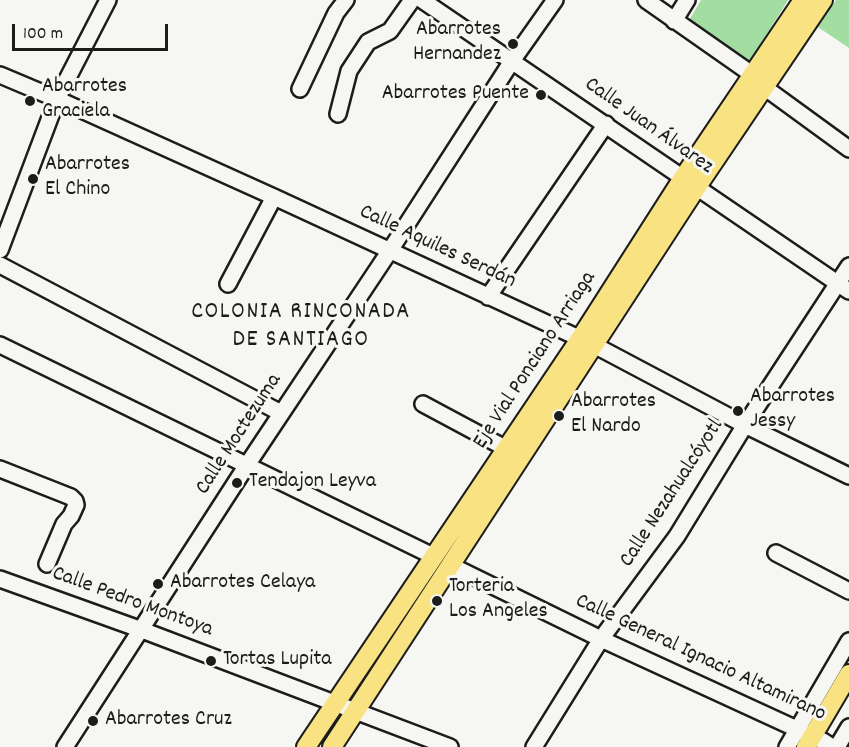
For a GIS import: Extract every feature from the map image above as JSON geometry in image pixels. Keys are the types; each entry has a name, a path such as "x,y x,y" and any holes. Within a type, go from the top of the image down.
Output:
{"main road":[{"name":"Eje Vial Ponciano Arriaga","path":"306,747 334,704 443,561 758,81 803,0"},
{"name":"Eje Vial Ponciano Arriaga","path":"758,81 823,0"},
{"name":"Eje Vial Ponciano Arriaga","path":"332,747 507,449 587,342"},
{"path":"818,742 849,674"},
{"path":"818,742 849,696"}],"street":[{"path":"0,250 57,99 108,0"},
{"path":"300,89 336,14 346,0"},
{"path":"338,114 349,71 368,42 390,31 412,0"},
{"name":"Calle Juan Álvarez","path":"422,0 843,288"},
{"name":"Calle Moctezuma","path":"65,747 512,61 555,0"},
{"path":"646,0 849,149"},
{"path":"674,21 687,0"},
{"name":"Calle Aquiles Serdán","path":"0,75 274,197 587,342 745,425 849,476"},
{"path":"488,297 606,124"},
{"path":"228,284 274,197"},
{"path":"0,265 281,414"},
{"name":"Calle Nezahualcóyotl","path":"534,747 601,639 677,536 745,425 843,288 849,266"},
{"name":"Calle General Ignacio Altamirano","path":"0,345 601,639 818,742"},
{"path":"423,404 507,449"},
{"path":"0,469 75,501 76,505 64,524 47,564"},
{"path":"776,553 849,591"},
{"name":"Calle Pedro Montoya","path":"0,579 142,630 450,747"},
{"path":"818,742 849,641"},
{"path":"787,747 818,742 849,727"}],"green space":[{"path":"701,0 788,0 749,63 687,24"},
{"path":"836,0 849,0 849,48 818,27"}],"place":[{"name":"Abarrotes Hernandez","path":"513,44"},
{"name":"Abarrotes Puente","path":"541,95"},
{"name":"Abarrotes Graciela","path":"30,101"},
{"name":"Abarrotes El Chino","path":"33,179"},
{"name":"Abarrotes Jessy","path":"738,411"},
{"name":"Abarrotes El Nardo","path":"559,416"},
{"name":"Tendajon Leyva","path":"237,483"},
{"name":"Abarrotes Celaya","path":"158,584"},
{"name":"Torteria Los Angeles","path":"437,601"},
{"name":"Tortas Lupita","path":"211,661"},
{"name":"Abarrotes Cruz","path":"93,721"}],"district":[{"name":"COLONIA RINCONADA DE SANTIAGO","path":"301,328"}]}
